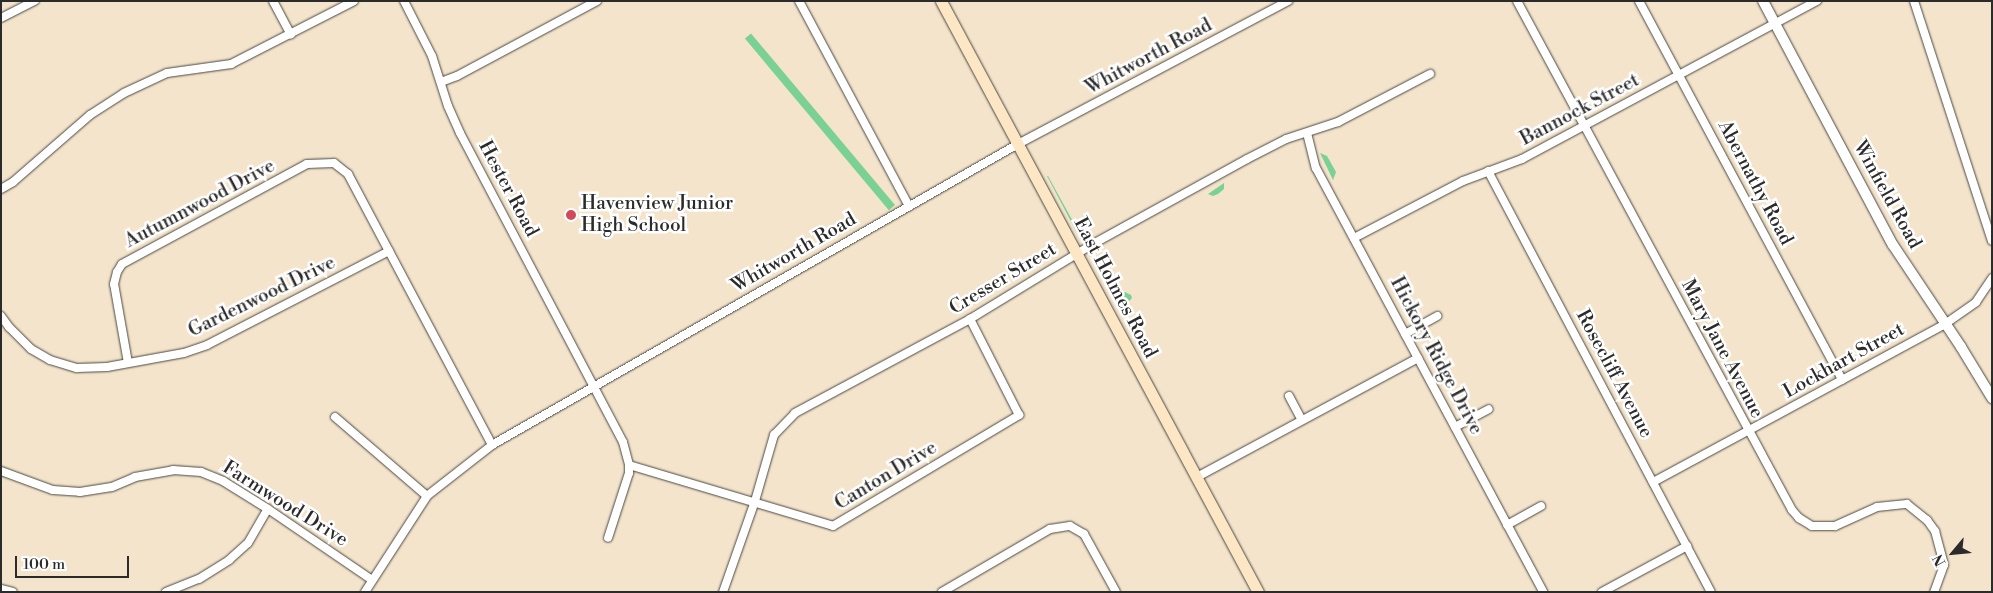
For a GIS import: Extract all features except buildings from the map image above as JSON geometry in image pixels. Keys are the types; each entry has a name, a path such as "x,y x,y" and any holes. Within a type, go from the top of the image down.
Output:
{"main road":[{"name":"East Holmes Road","path":"941,1 1258,592"}],"street":[{"path":"1,18 35,1"},
{"path":"273,1 291,35"},
{"path":"1,190 13,182 90,115 124,93 167,73 231,64 291,35 354,1"},
{"name":"Hester Road","path":"404,1 429,49 448,106 460,133 623,442 629,465"},
{"path":"441,82 457,76 597,1"},
{"path":"799,1 909,206"},
{"name":"Whitworth Road","path":"365,592 427,496 492,445 1018,144 1288,1"},
{"name":"Mary Jane Avenue","path":"1517,1 1792,510 1799,518 1815,527 1835,526 1877,507 1903,503 1912,507 1936,531 1944,560 1934,592"},
{"name":"Abernathy Road","path":"1639,1 1842,380"},
{"name":"Winfield Road","path":"1763,1 1893,245 1992,398"},
{"name":"Bannock Street","path":"1354,238 1463,181 1522,160 1817,1"},
{"path":"1914,1 1992,241"},
{"name":"Cresser Street","path":"723,592 755,501 774,435 795,413 970,319 1077,254 1268,148 1286,139 1338,122 1430,74"},
{"name":"Hickory Ridge Drive","path":"1306,133 1316,168 1544,592"},
{"name":"Autumnwood Drive","path":"128,363 114,284 116,272 122,264 308,164 334,163 348,174 389,251"},
{"name":"Rosecliff Avenue","path":"1488,171 1711,592"},
{"path":"389,251 492,445"},
{"name":"Gardenwood Drive","path":"1,316 8,327 31,349 56,363 77,368 108,367 184,353 207,345 389,251"},
{"name":"Lockhart Street","path":"1653,482 1945,324 1976,302 1992,278"},
{"path":"1405,334 1437,316"},
{"name":"Canton Drive","path":"629,465 755,501 833,526 1019,415 970,319"},
{"path":"1197,477 1418,358"},
{"path":"1289,396 1302,420"},
{"path":"1455,427 1489,409"},
{"path":"335,417 427,496"},
{"path":"608,538 626,485 629,465"},
{"name":"Farmwood Drive","path":"1,471 53,490 80,492 112,487 135,477 173,470 201,472 223,481 268,509 372,580"},
{"path":"1508,524 1542,506"},
{"path":"166,592 199,579 229,560 248,543 268,509"},
{"path":"942,592 1050,530 1070,526 1084,534 1116,592"},
{"path":"1602,592 1687,546"},
{"path":"1,588 13,592"}],"green space":[{"path":"751,33 895,205 889,210 745,39"},
{"path":"1320,153 1327,156 1336,172 1333,180"},
{"path":"1048,176 1081,236 1076,231"},
{"path":"1224,183 1224,189 1218,194 1213,196 1208,194"},
{"path":"1125,292 1131,295 1132,298 1122,309 1115,296"}],"place":[{"name":"Havenview Junior High School","path":"571,215"}]}
